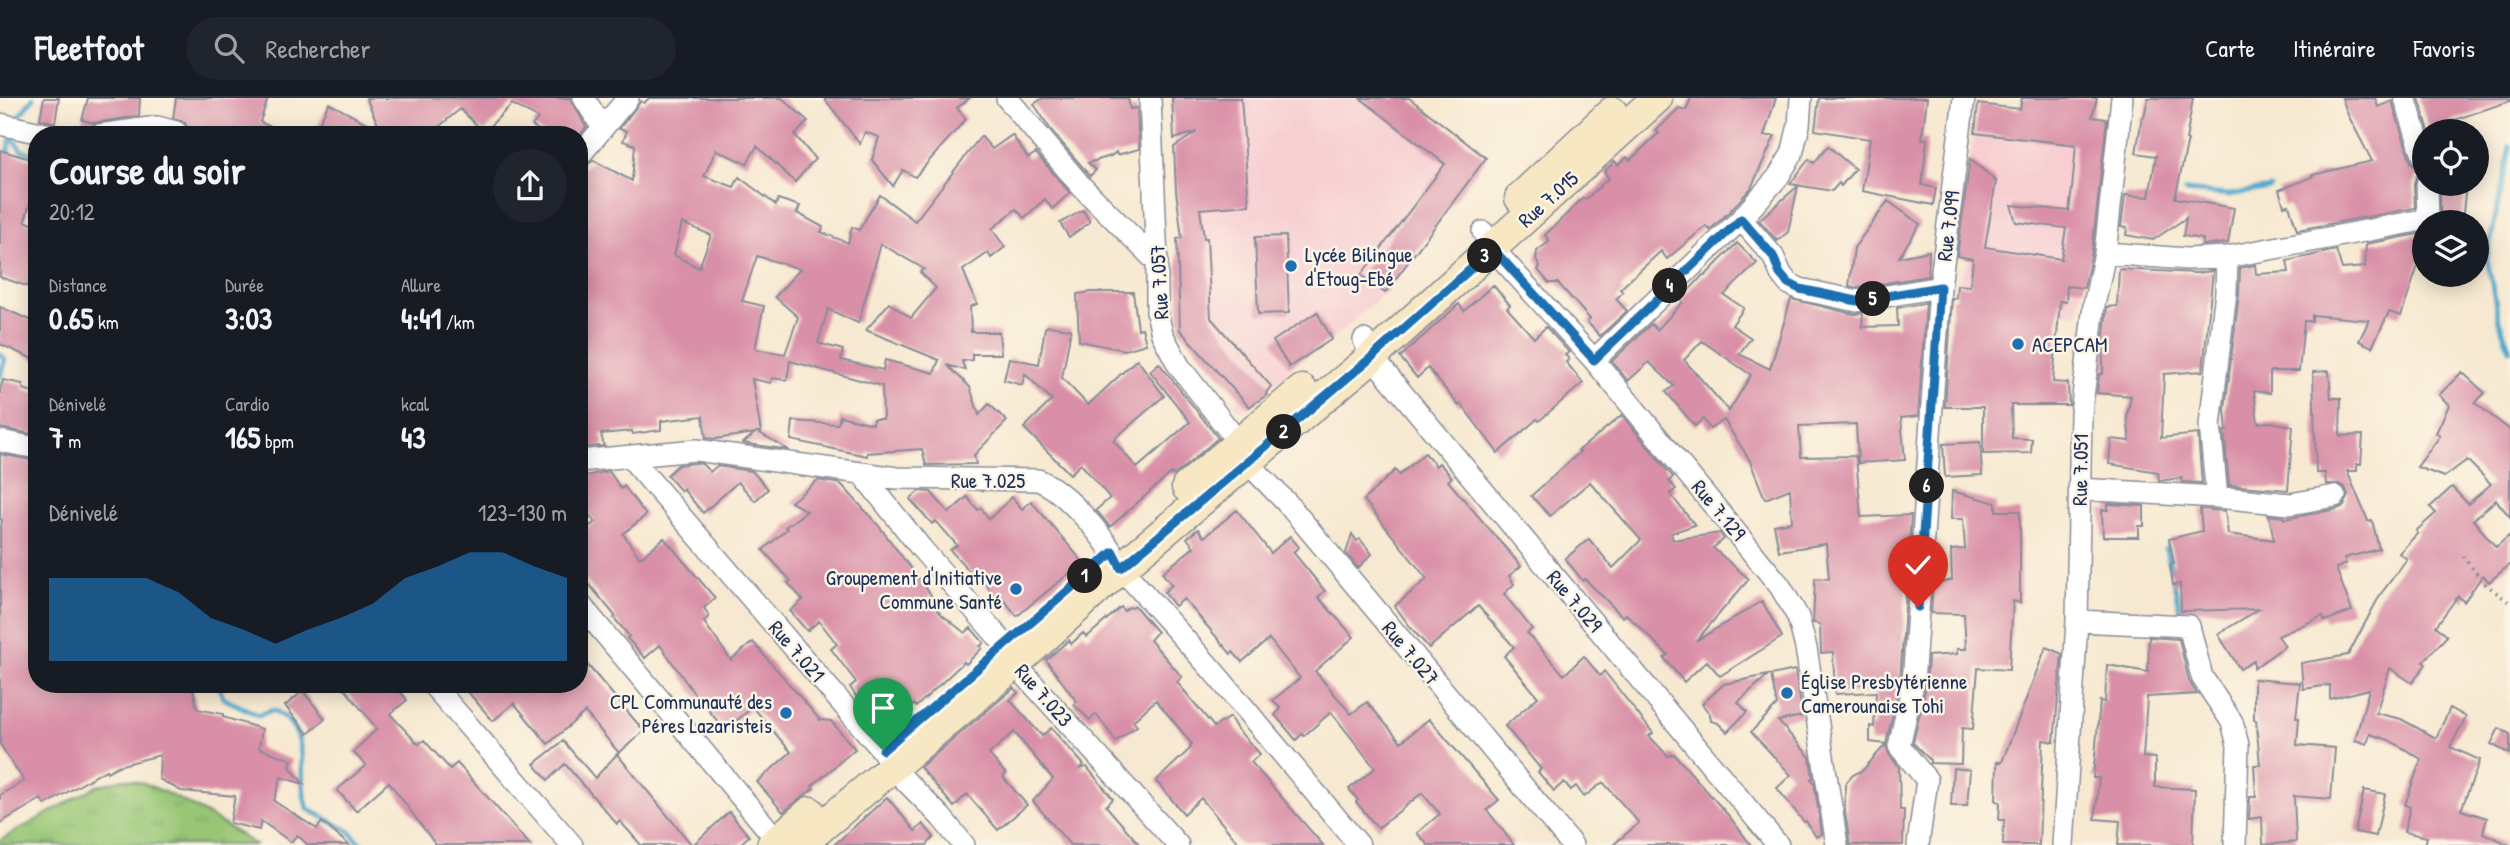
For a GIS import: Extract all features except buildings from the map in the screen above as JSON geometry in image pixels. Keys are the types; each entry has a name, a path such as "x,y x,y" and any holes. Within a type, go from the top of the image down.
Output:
{"main road":[{"name":"Rue 7.015","path":"1488,240 1627,98"},
{"name":"Rue 7.015","path":"783,844 1010,655 1117,560 1368,348 1488,240 1657,98"}],"street":[{"path":"584,98 602,127"},
{"path":"588,145 628,98"},
{"path":"1007,98 1082,187 1157,262"},
{"name":"Rue 7.057","path":"1150,98 1157,312 1162,334 1179,366 1243,452"},
{"path":"1594,360 1741,219 1778,177 1791,154 1799,125 1801,98"},
{"name":"Rue 7.099","path":"1918,845 1927,780 1899,746 1913,684 1940,287 1964,98"},
{"name":"Rue 7.051","path":"2063,845 2077,621 2081,414 2094,305 2105,253 2122,98"},
{"path":"2405,98 2412,120"},
{"path":"0,124 28,130"},
{"path":"2105,253 2187,259 2227,257 2428,219 2427,196"},
{"path":"1741,219 1773,256 1780,274 1788,283 1800,289 1857,301 1940,287"},
{"name":"Rue 7.129","path":"1488,240 1594,360 1764,564 1798,617 1806,648 1838,845"},
{"path":"2217,497 2210,425 2226,292 2227,257"},
{"name":"Rue 7.029","path":"1368,348 1778,845"},
{"path":"0,441 28,446"},
{"name":"Rue 7.025","path":"588,460 696,450 863,475 931,480 1038,480 1046,483 1061,494 1359,845"},
{"name":"Rue 7.027","path":"1243,452 1572,845"},
{"name":"Rue 7.021","path":"629,457 964,845"},
{"name":"Rue 7.023","path":"863,475 1010,655 1178,845"},
{"path":"2079,488 2290,504 2335,496"},
{"path":"588,614 783,844"},
{"path":"2077,621 2189,626 2202,677 2232,722 2238,744 2235,845"},
{"path":"440,693 572,845"}],"path":[{"path":"2463,556 2484,583 2510,603"}],"shaded area":[{"name":"Lycée Bilingue d'Etoug-Ebé","path":"1172,98 1409,98 1486,158 1385,293 1332,339 1289,366 1288,374 1269,387 1267,395 1258,401 1259,403 1244,411 1242,408 1238,411 1234,405 1240,396 1180,317 1177,239 1180,221"},
{"path":"1978,104 2110,119 2102,203 2077,314 1956,296 1957,285 1969,259 1951,255 1975,133"}],"green space":[{"path":"123,779 136,781 171,795 255,845 0,845 0,840 97,786"}],"waterway":[{"path":"17,119 33,98"},
{"path":"11,136 21,150 28,152"},
{"path":"7,158 11,136"},
{"path":"2510,146 2487,258 2499,321 2510,350"},
{"path":"2185,191 2229,195 2270,188"},
{"path":"0,354 5,359 0,377"},
{"path":"2166,549 2171,570"},
{"path":"2173,579 2181,616"},
{"path":"221,693 223,698 258,715 273,710 286,719 295,729 299,741 304,796 308,809 349,831 362,845"}],"place":[{"name":"Lycée Bilingue d'Etoug-Ebé","path":"1291,266"},
{"name":"ACEPCAM","path":"2018,344"},
{"name":"Groupement d'Initiative Commune Santé","path":"1016,589"},
{"name":"Église Presbytérienne Camerounaise Tohi","path":"1787,693"},
{"name":"CPL Communauté des Péres Lazaristeis","path":"786,713"}],"route":[{"path":"883,750 1113,552 1121,568 1372,357 1493,249 1594,360 1741,219 1762,240 1773,256 1780,274 1788,283 1800,289 1857,301 1940,287 1918,607"}]}
